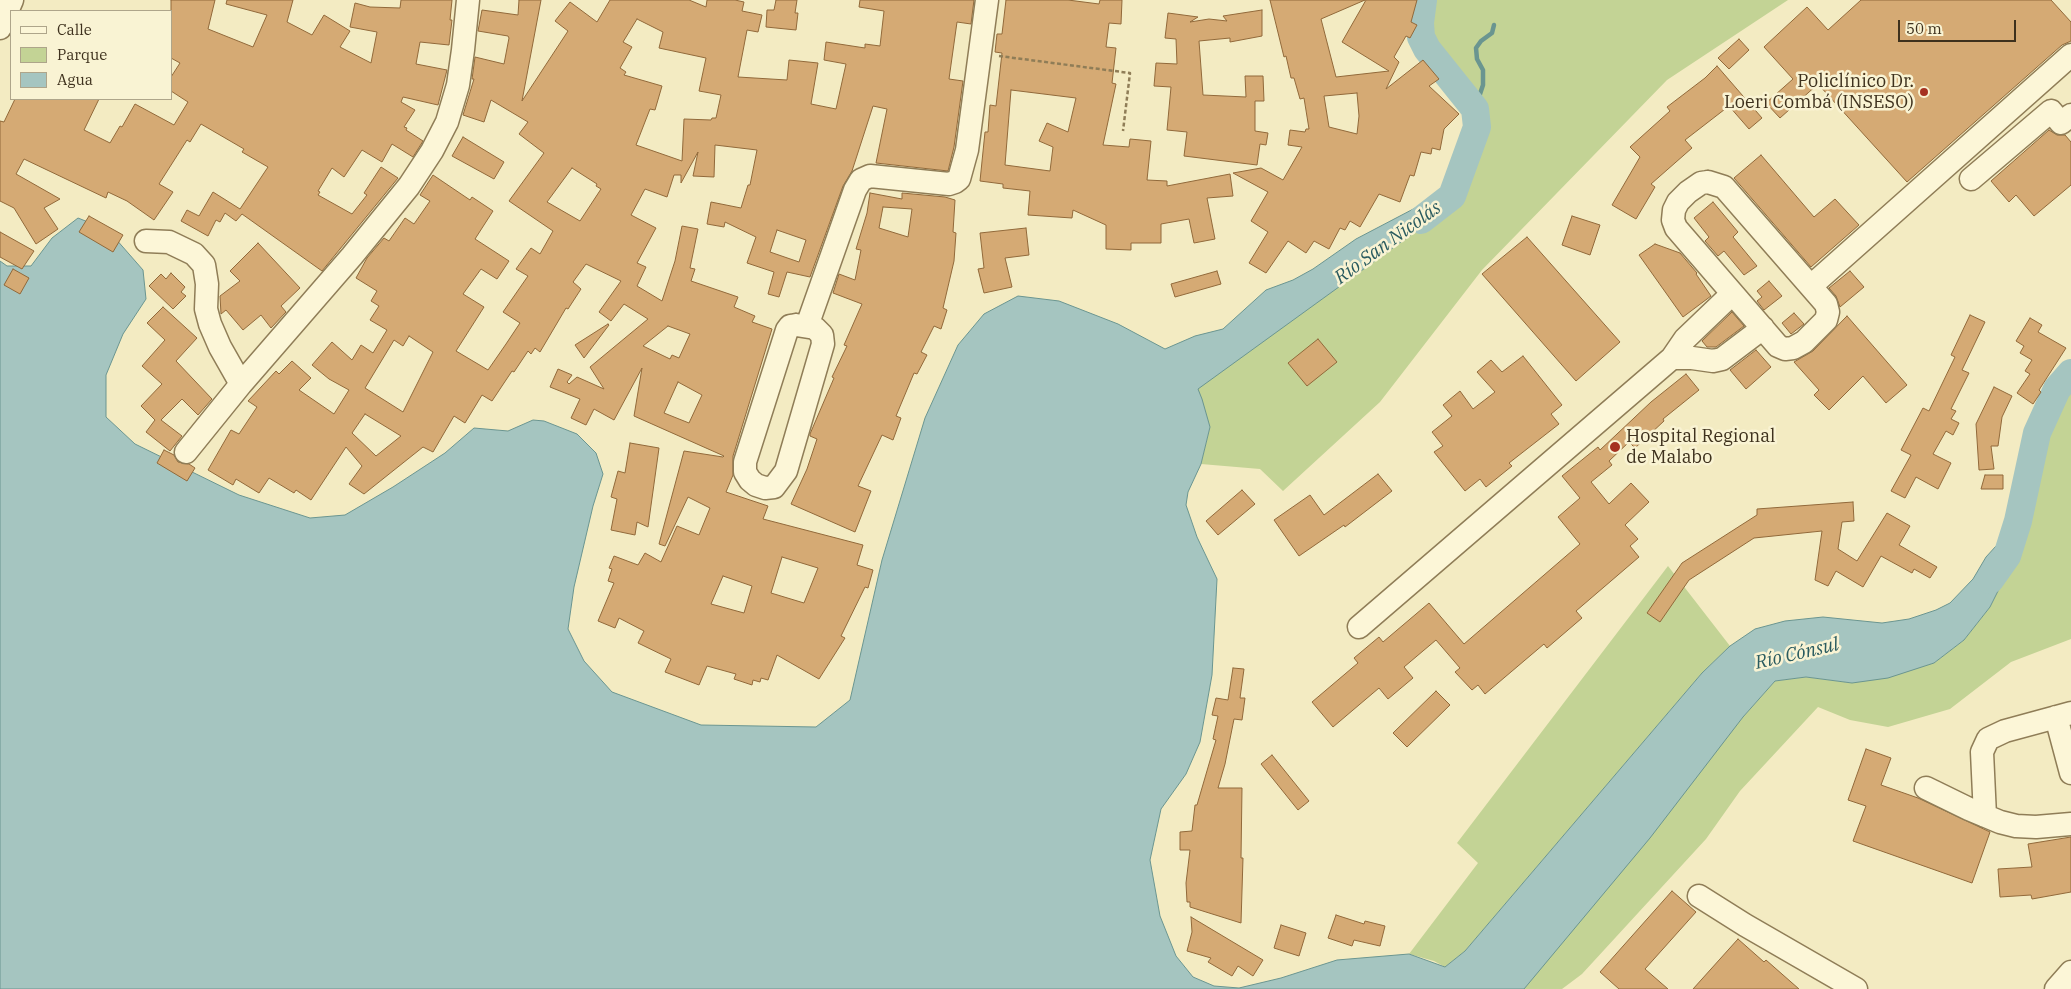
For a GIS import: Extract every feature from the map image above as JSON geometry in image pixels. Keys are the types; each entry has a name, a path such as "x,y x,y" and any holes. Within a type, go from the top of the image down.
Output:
{"street":[{"path":"0,28 12,0"},
{"path":"186,452 241,384 358,249 409,186 432,151 447,122 458,85 464,50 468,0"},
{"path":"806,326 855,190 861,180 870,176 949,184 959,179 967,150 987,0"},
{"path":"1811,286 2071,55"},
{"path":"1971,179 2051,111 2061,122 2071,115"},
{"path":"1708,182 1724,188 1811,286 1826,304 1828,312 1826,320 1804,342 1793,348 1778,346 1676,228 1673,220 1674,210 1678,202 1701,183 1708,182"},
{"path":"146,241 169,242 194,254 204,265 207,284 206,309 210,324 220,347 241,384"},
{"path":"1359,626 1672,358 1685,339 1732,294"},
{"path":"790,326 806,326 815,328 822,336 823,344 786,471 774,486 765,488 756,485 750,480 745,472 744,462 786,330 790,326"},
{"path":"1672,358 1713,361 1722,359 1762,328"},
{"path":"1985,816 1982,752 1988,739 2064,715 2071,773"},
{"path":"1926,788 1985,816 2016,826 2071,824"},
{"path":"1700,896 1745,926 1856,989"},
{"path":"2056,989 2071,972"}],"path":[{"path":"980,54 1130,74 1123,131"}],"green space":[{"path":"1418,0 1788,0 1667,80 1482,270 1380,402 1283,491 1260,469 1201,464 1210,427 1197,389 1452,205 1449,188 1452,187 1478,121 1435,65 1412,31"},
{"path":"2071,365 2071,639 2011,662 1950,709 1888,727 1850,720 1818,707 1740,791 1706,839 1582,974 1562,989 1519,989 1743,717 1775,681 1806,677 1852,683 1934,663 1964,640 1990,607 2012,563 2045,429"},
{"path":"1668,566 1730,646 1702,673 1465,951 1445,967 1434,961 1409,954 1478,863 1457,843"}],"water":[{"path":"1449,188 1452,205 1198,389 1210,427 1201,464 1188,492 1186,505 1197,537 1217,579 1212,675 1200,742 1186,774 1161,809 1150,860 1160,916 1176,956 1193,977 1214,986 1239,988 1281,978 1337,960 1409,954 1445,967 1465,951 1702,673 1730,646 1755,629 1785,621 1823,617 1882,623 1909,619 1936,610 1950,603 1973,579 1986,557 1996,546 2016,549 2012,563 1990,607 1964,640 1934,663 1888,678 1852,683 1806,677 1775,681 1743,717 1650,838 1524,989 0,989 0,261 7,266 31,266 52,238 78,218 108,230 143,270 146,299 123,334 106,375 106,417 135,444 239,495 310,518 345,515 445,453 474,428 508,431 533,420 544,421 577,434 596,453 603,474 593,506 574,587 568,629 584,661 612,692 701,725 816,727 850,700 882,560 925,418 958,345 984,314 1018,296 1059,301 1118,324 1165,349 1195,336 1223,329 1266,290 1293,280 1313,269 1356,239 1440,195"}],"building":[{"path":"171,0 215,0 208,29 253,47 267,15 226,4 227,0 293,0 287,22 312,35 324,15 350,31 340,47 371,63 377,32 350,27 355,3 370,7 400,8 401,0 452,0 449,45 420,42 416,64 447,70 438,105 403,97 401,102 415,110 404,127 423,141 413,157 392,144 382,162 362,150 344,177 332,168 318,191 320,192 318,195 352,214 367,195 364,193 381,167 398,178 322,271 242,214 236,221 225,213 220,222 216,220 208,236 181,221 187,210 199,216 213,192 240,209 268,167 242,152 244,149 201,124 190,142 187,140 159,184 173,192 154,220 127,201 108,192 106,198 24,159 16,174 60,199 44,208 58,229 36,244 14,208 0,201 0,121 4,122 15,100 99,100 84,130 110,143 135,104 174,125 188,102 172,92 172,75 180,63 172,59"},
{"path":"519,0 541,0 522,101 568,31 555,21 570,2 597,22 610,0 689,0 706,7 707,0 735,0 744,2 742,11 762,15 758,32 747,30 738,77 787,80 789,60 818,63 811,104 836,109 846,64 824,60 826,42 865,48 865,44 880,46 884,11 859,7 860,0 974,0 971,24 957,22 949,79 963,81 954,147 948,171 876,163 887,109 873,106 852,171 843,186 810,277 787,272 779,297 768,294 774,272 747,263 756,237 725,222 724,227 707,224 711,202 741,208 748,185 750,185 757,150 715,145 714,177 693,176 698,152 681,183 681,175 674,175 667,197 645,189 631,215 656,228 637,263 646,267 637,286 662,301 675,261 682,226 698,229 690,268 695,269 691,281 738,297 734,307 755,316 752,322 772,329 733,456 733,475 726,492 768,506 763,519 863,545 857,565 873,570 868,588 865,587 841,636 845,638 819,679 777,655 768,680 761,678 760,682 753,680 752,685 734,679 736,674 707,666 699,685 665,672 671,659 638,643 644,631 619,618 615,628 598,621 614,583 608,581 612,569 609,568 614,556 638,565 645,553 661,562 677,526 699,535 710,508 688,497 665,546 659,544 684,451 724,456 634,416 642,368 614,420 594,409 586,425 571,418 580,399 550,387 558,369 572,375 567,382 569,384 577,377 604,389 590,367 648,319 624,304 611,321 599,312 621,281 586,264 573,282 581,289 568,309 566,308 540,352 535,348 531,354 528,351 492,401 482,395 465,423 454,416 433,452 423,447 364,494 349,484 362,466 346,447 311,500 296,490 294,493 269,478 259,493 236,479 233,485 208,470 231,430 239,434 257,407 248,401 276,371 279,374 292,361 311,378 299,390 334,414 349,390 329,379 312,365 332,342 352,360 361,345 373,353 387,330 370,320 379,306 371,301 377,291 356,278 367,258 384,238 389,241 405,218 414,224 430,201 420,195 433,175 470,200 472,197 493,211 475,239 509,261 497,279 481,269 463,294 484,307 456,351 488,370 506,344 520,323 503,312 528,276 516,269 531,248 540,254 553,231 509,201 544,153 519,134 528,122 491,100 484,122 463,115 474,79 472,79 475,57 504,64 509,38 508,36 478,31 482,10 518,15","holes":["637,19 663,32 659,48 706,58 699,91 721,95 716,118 711,120 684,119 682,161 636,145 650,109 655,110 662,86 624,75 626,72 620,68 632,47 623,42","572,168 597,184 596,186 601,189 580,221 547,202","777,230 806,240 799,262 770,252","668,326 690,334 679,358 672,355 670,359 643,346","409,336 433,352 403,412 365,388 394,340 403,346","678,382 702,395 689,423 664,413","365,414 401,436 376,456 352,433","782,557 818,568 804,603 771,593","723,576 752,586 744,613 711,604"]},
{"path":"776,0 797,0 795,13 798,13 796,30 766,27 767,10 774,10"},
{"path":"1006,0 1068,0 1099,4 1100,0 1122,0 1121,24 1109,23 1106,47 1116,48 1112,83 1116,84 1103,145 1129,147 1130,139 1151,141 1147,180 1167,181 1167,186 1230,174 1233,196 1207,198 1215,239 1194,243 1189,219 1161,224 1161,243 1131,243 1131,250 1106,249 1106,225 1073,210 1072,218 1028,215 1030,191 1003,188 1003,184 980,181 985,132 988,132 990,105 996,106 1002,53 995,52 997,34 1002,34","holes":["1011,90 1076,98 1068,132 1047,123 1039,141 1053,147 1050,171 1005,165"]},
{"path":"1270,0 1365,0 1321,19 1336,77 1389,71 1342,42 1366,0 1417,0 1411,22 1417,25 1410,38 1406,36 1394,57 1399,62 1386,89 1423,60 1439,79 1429,86 1459,114 1444,129 1440,150 1432,148 1431,154 1421,152 1414,176 1410,175 1400,202 1379,194 1360,227 1350,221 1345,230 1340,228 1329,249 1314,241 1306,253 1288,241 1266,273 1249,263 1268,232 1251,221 1268,192 1233,173 1261,168 1283,180 1302,147 1288,145 1290,130 1305,132 1306,129 1309,129 1304,98 1300,99 1294,78 1291,78 1286,56 1284,57","holes":["1357,93 1359,116 1357,134 1329,127 1324,96"]},
{"path":"1861,0 2051,0 2071,22 2071,41 2062,45 1907,182 1818,84 1780,118 1766,103 1793,79 1764,47 1807,7 1828,30"},
{"path":"1262,10 1262,36 1230,42 1230,38 1199,41 1203,95 1246,97 1245,76 1263,76 1264,101 1255,101 1255,131 1268,133 1266,145 1260,144 1257,165 1184,156 1187,132 1167,130 1171,87 1154,86 1156,63 1177,64 1176,39 1165,38 1168,13 1198,17 1190,22 1209,19 1227,21 1223,16"},
{"path":"1739,39 1749,50 1729,69 1718,58"},
{"path":"1717,66 1762,118 1749,129 1729,106 1685,140 1692,148 1651,184 1655,187 1636,219 1612,205 1640,157 1630,147 1670,111 1667,107 1705,78"},
{"path":"2049,130 2057,135 2065,135 2071,142 2071,185 2034,216 2016,195 2009,202 1991,181"},
{"path":"463,137 504,162 494,179 452,156"},
{"path":"1761,155 1814,217 1835,199 1859,225 1811,267 1734,178"},
{"path":"870,193 902,199 902,193 945,197 955,200 953,232 956,233 954,261 943,308 947,310 941,329 934,326 921,352 927,355 917,374 914,373 896,416 901,418 893,440 882,435 858,486 871,491 855,532 791,504 807,469 817,439 810,436 810,434 834,378 832,377 847,346 844,345 862,304 833,293 839,274 855,280 861,250 856,249 867,213","holes":["883,207 912,209 908,237 879,228"]},
{"path":"1713,202 1738,232 1733,237 1757,266 1744,275 1724,251 1718,256 1705,241 1709,237 1694,218"},
{"path":"89,216 123,235 113,252 79,232"},
{"path":"1572,216 1600,225 1590,255 1562,245"},
{"path":"1026,228 1029,255 1005,258 1012,287 984,293 978,269 984,268 980,233"},
{"path":"0,232 34,251 22,269 0,257"},
{"path":"1527,237 1620,342 1576,381 1482,274"},
{"path":"258,243 300,288 281,306 286,312 271,328 261,315 243,330 226,310 221,314 220,296 240,281 230,271"},
{"path":"1655,244 1680,253 1697,273 1711,296 1683,317 1639,255"},
{"path":"13,269 29,278 20,294 4,285"},
{"path":"1217,271 1221,284 1175,297 1171,284"},
{"path":"1850,271 1864,287 1840,307 1836,296 1829,288"},
{"path":"171,273 185,287 181,292 186,296 173,309 149,286 161,274 166,279"},
{"path":"1769,281 1782,296 1764,310 1757,301 1762,297 1757,291"},
{"path":"163,307 197,338 176,361 212,399 198,415 182,399 161,420 182,436 170,451 146,432 155,420 141,406 162,384 142,366 165,340 147,323"},
{"path":"1732,312 1744,326 1716,347 1707,347 1702,341"},
{"path":"1794,313 1804,324 1791,334 1782,323"},
{"path":"1970,315 1985,322 1962,370 1969,373 1951,409 1956,411 1951,419 1959,423 1953,435 1946,431 1933,454 1951,463 1938,489 1916,477 1905,498 1891,491 1911,455 1901,450 1923,408 1929,411 1955,357 1951,355"},
{"path":"1847,316 1907,385 1886,403 1863,376 1829,410 1814,395 1819,390 1794,362 1813,351"},
{"path":"2030,318 2042,325 2038,332 2066,348 2039,390 2041,392 2033,404 2017,393 2030,374 2025,371 2032,360 2020,353 2024,346 2016,341"},
{"path":"609,325 584,358 575,345"},
{"path":"1318,339 1337,362 1307,386 1288,363"},
{"path":"1756,350 1771,367 1746,389 1730,370"},
{"path":"1523,356 1562,405 1551,414 1559,424 1509,463 1512,466 1486,487 1480,479 1465,491 1434,452 1443,446 1432,432 1452,416 1443,405 1460,391 1473,409 1495,392 1477,372 1491,360 1502,372"},
{"path":"1686,374 1699,390 1663,419 1664,421 1635,448 1629,442 1609,461 1612,465 1591,482 1609,504 1631,483 1649,502 1625,525 1638,539 1630,546 1639,557 1576,611 1582,618 1547,648 1544,644 1485,694 1478,685 1472,690 1455,672 1460,668 1436,640 1404,667 1413,678 1388,699 1379,688 1333,727 1312,702 1358,663 1354,658 1379,637 1383,642 1429,603 1464,644 1580,544 1558,517 1580,498 1562,476 1598,447 1600,450 1651,402"},
{"path":"1994,387 2012,396 2002,417 1998,446 1991,446 1994,469 1979,470 1976,424"},
{"path":"630,443 659,448 648,527 637,522 635,535 611,530 617,499 611,497 618,471 625,473"},
{"path":"164,450 174,455 178,462 189,464 195,468 187,481 157,463"},
{"path":"1378,474 1392,491 1345,527 1344,525 1299,556 1274,520 1310,495 1324,515"},
{"path":"1985,475 2003,475 2003,489 1981,489"},
{"path":"1242,490 1255,504 1218,535 1206,521"},
{"path":"1853,502 1854,521 1842,522 1838,549 1857,561 1887,513 1910,526 1899,545 1937,567 1930,578 1914,569 1912,573 1881,556 1863,587 1836,571 1828,586 1815,580 1822,531 1754,538 1689,580 1660,622 1647,613 1682,563 1757,515 1757,509"},
{"path":"1233,668 1244,669 1240,698 1245,698 1242,720 1234,719 1218,788 1242,788 1241,858 1243,858 1241,923 1190,907 1190,902 1187,902 1186,883 1190,850 1180,850 1180,832 1192,831 1195,805 1197,805 1216,740 1213,739 1218,716 1212,715 1216,698 1228,700"},
{"path":"1436,691 1450,705 1407,747 1393,733"},
{"path":"1866,749 1891,758 1881,785 1918,798 1990,832 1972,883 1853,841 1866,806 1848,800"},
{"path":"1272,755 1309,801 1298,810 1261,764"},
{"path":"2071,837 2071,892 2032,899 2031,895 2000,897 1998,869 2032,867 2028,844"},
{"path":"1672,891 1696,912 1645,969 1668,989 1619,989 1600,972"},
{"path":"1336,915 1364,924 1365,921 1385,926 1380,946 1354,940 1352,946 1328,938"},
{"path":"1191,917 1263,960 1253,976 1238,966 1232,976 1208,962 1211,958 1187,951 1192,932"},
{"path":"1281,925 1306,933 1299,956 1274,948"},
{"path":"1738,939 1764,962 1766,960 1799,989 1693,989"}],"waterway":[{"name":"Río San Nicolás","path":"1421,220 1452,196 1477,127 1475,109 1427,49 1421,37 1420,23 1423,0"},
{"path":"1475,109 1483,85 1483,70 1477,59 1476,48 1481,41 1492,33 1494,25"},
{"name":"Río Cónsul","path":"1990,580 2007,556 2018,521 2037,433 2057,389 2071,373"}],"place":[{"name":"Policlínico Dr. Loeri Combá (INSESO)","path":"1924,92"},
{"name":"Hospital Regional de Malabo","path":"1615,447"}]}
